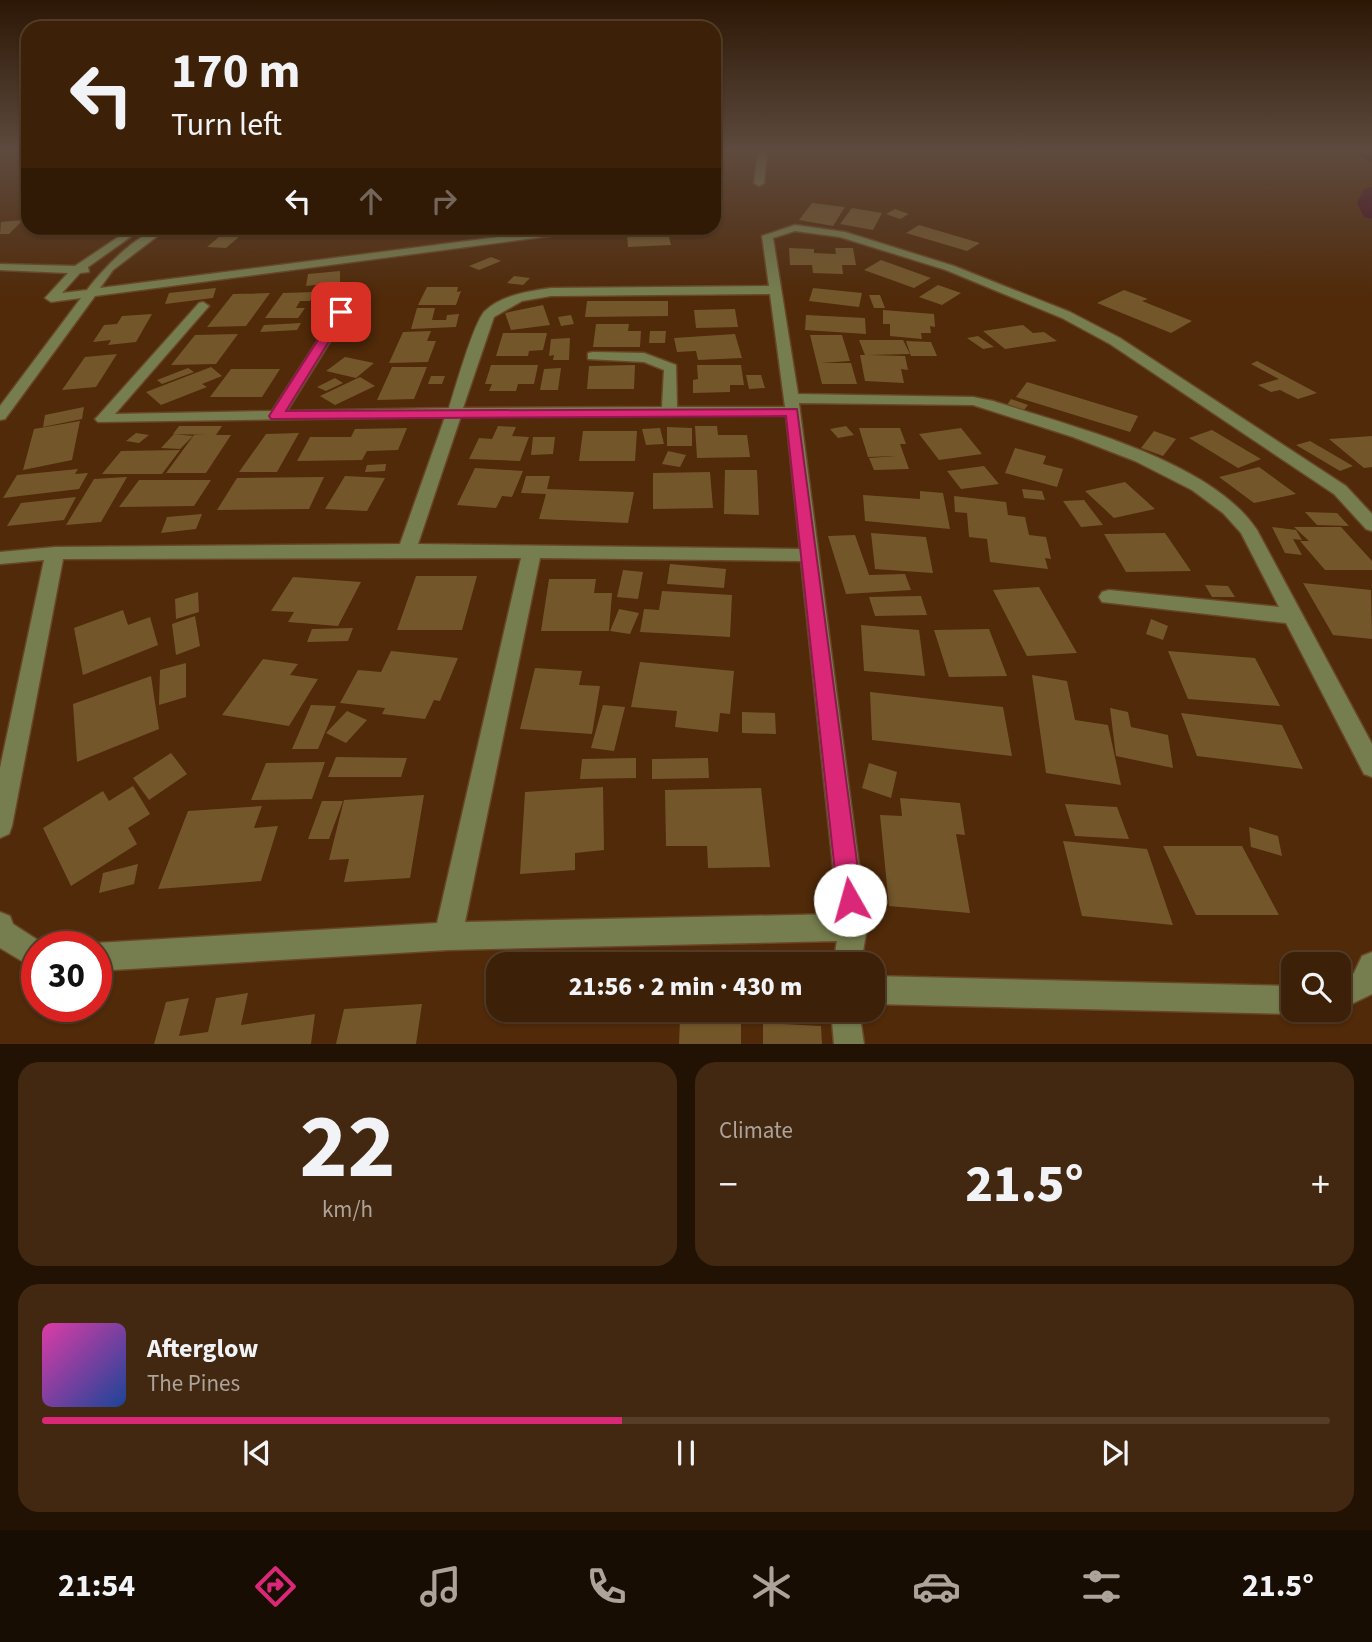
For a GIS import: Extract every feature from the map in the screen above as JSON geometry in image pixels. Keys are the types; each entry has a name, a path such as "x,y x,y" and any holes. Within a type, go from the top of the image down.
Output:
{"street":[{"path":"849,952 853,927 791,405 767,236 780,230 818,229 895,249 1003,288 1066,315 1115,341 1340,490 1372,525"},
{"path":"128,235 77,270 51,298 88,296 540,235"},
{"path":"0,416 109,268 154,235"},
{"path":"0,267 77,270 109,268"},
{"path":"407,550 488,315 500,305 515,298 551,292 775,290"},
{"path":"276,416 355,292"},
{"path":"203,306 103,419 454,412 669,412 791,405 981,402 1165,468 1197,485 1224,504 1248,530 1372,767"},
{"path":"593,356 652,358 671,368 669,412"},
{"path":"0,558 55,553 407,550 808,555"},
{"path":"448,936 532,551"},
{"path":"0,826 55,553"},
{"path":"1109,597 1292,616"},
{"path":"0,926 2,933 21,945"},
{"path":"112,956 448,936 853,927"},
{"path":"1351,990 1364,984 1372,966"},
{"path":"885,990 1281,1000"},
{"path":"846,1022 849,1044"}],"building":[{"path":"812,203 845,207 833,226 799,220"},
{"path":"852,208 882,213 873,230 840,224"},
{"path":"895,209 909,214 900,219 886,214"},
{"path":"21,220 9,234 0,234 1,222"},
{"path":"919,225 980,243 967,251 906,233"},
{"path":"221,235 240,236 226,248 207,247"},
{"path":"627,235 668,235 671,245 628,247"},
{"path":"789,248 814,249 814,253 836,254 835,248 853,248 856,265 842,265 843,274 813,273 812,265 790,265"},
{"path":"491,257 501,261 479,270 469,266"},
{"path":"881,260 931,278 914,288 864,270"},
{"path":"340,271 340,282 306,286 308,274"},
{"path":"514,276 530,278 523,285 507,283"},
{"path":"938,285 961,293 942,305 919,297"},
{"path":"427,287 458,287 457,292 461,291 456,305 418,305"},
{"path":"216,288 213,298 165,304 169,293"},
{"path":"813,288 862,293 859,307 809,301"},
{"path":"1124,290 1148,299 1142,301 1192,321 1171,333 1097,303"},
{"path":"316,292 310,301 300,301 296,308 305,308 298,318 265,318 283,293"},
{"path":"270,293 246,326 207,327 233,294"},
{"path":"869,295 880,295 885,308 874,308"},
{"path":"587,301 668,301 668,316 585,317"},
{"path":"543,305 550,325 511,330 505,313"},
{"path":"417,308 435,308 432,320 446,320 447,315 459,314 456,327 411,329"},
{"path":"735,309 738,327 696,328 694,310"},
{"path":"883,310 934,314 935,327 930,326 931,333 921,333 922,339 890,336 890,324 883,324"},
{"path":"152,314 136,342 108,345 111,340 93,342 104,325 117,324 122,316"},
{"path":"571,315 574,324 561,326 558,317"},
{"path":"806,315 865,318 866,334 805,330"},
{"path":"301,323 297,330 260,332 264,325"},
{"path":"596,324 629,324 628,331 641,331 640,347 593,347"},
{"path":"1023,325 1033,333 1044,332 1057,341 1005,349 983,331"},
{"path":"431,331 427,341 436,341 428,362 389,363 403,332"},
{"path":"650,331 666,331 665,343 649,343"},
{"path":"503,333 547,333 543,350 529,351 528,356 496,356"},
{"path":"238,334 216,364 171,365 195,335"},
{"path":"735,334 742,358 698,360 696,351 677,352 674,338"},
{"path":"810,335 842,335 850,361 821,363 851,363 857,384 822,384"},
{"path":"978,336 994,347 983,349 967,338"},
{"path":"570,338 569,360 553,360 554,355 549,356 551,339"},
{"path":"859,340 903,340 910,354 868,355 905,356 908,370 901,369 904,383 865,381 860,355 865,355"},
{"path":"906,341 931,342 937,356 911,356"},
{"path":"117,354 96,387 62,390 85,357"},
{"path":"345,357 374,363 356,378 326,371"},
{"path":"1257,361 1317,393 1298,399 1280,390 1271,392 1258,385 1279,379 1251,364"},
{"path":"491,365 538,365 534,384 518,384 516,391 489,391 492,384 485,384"},
{"path":"635,365 634,389 587,389 589,366"},
{"path":"697,365 741,365 744,385 730,385 730,392 693,393 693,380 698,379"},
{"path":"211,367 222,376 202,384 207,387 161,405 146,392"},
{"path":"392,367 427,367 414,399 377,400"},
{"path":"188,368 194,372 162,384 157,380"},
{"path":"561,368 558,390 540,390 544,369"},
{"path":"231,369 280,369 262,397 210,397"},
{"path":"746,375 761,375 765,388 749,389"},
{"path":"431,376 445,376 442,384 428,384"},
{"path":"360,377 375,386 335,405 320,396"},
{"path":"335,378 343,383 326,391 317,387"},
{"path":"1027,382 1138,416 1130,432 1016,397"},
{"path":"1011,399 1028,405 1024,410 1007,405"},
{"path":"84,407 82,419 43,427 45,415"},
{"path":"80,421 72,460 23,470 34,429"},
{"path":"179,426 222,426 216,435 231,435 206,473 166,473 194,435 207,435 173,434"},
{"path":"498,426 516,427 512,436 529,437 520,461 469,459 479,438 492,439"},
{"path":"695,426 717,426 718,435 747,435 750,457 697,458"},
{"path":"846,426 854,435 838,438 830,429"},
{"path":"667,427 692,428 692,446 667,446"},
{"path":"407,428 398,450 367,451 362,460 297,461 310,437 351,437 355,429"},
{"path":"660,428 664,444 646,445 642,429"},
{"path":"859,428 900,428 906,444 900,444 909,469 874,470 869,458 896,456 868,457"},
{"path":"961,428 982,454 939,460 919,434"},
{"path":"1212,430 1261,459 1238,468 1189,438"},
{"path":"583,431 637,431 635,461 579,461"},
{"path":"1154,431 1176,439 1163,456 1141,448"},
{"path":"136,433 149,435 139,443 126,441"},
{"path":"299,433 277,472 239,472 266,434"},
{"path":"174,434 193,436 180,449 161,448"},
{"path":"1372,436 1372,467 1364,468 1329,439"},
{"path":"533,437 555,437 553,454 531,455"},
{"path":"1310,441 1353,466 1340,471 1296,445"},
{"path":"1015,448 1046,456 1043,464 1063,469 1057,487 1005,473"},
{"path":"180,450 162,474 102,474 121,451"},
{"path":"668,451 686,455 680,467 662,464"},
{"path":"386,464 385,471 365,472 367,465"},
{"path":"984,466 999,484 961,489 947,471"},
{"path":"1259,467 1296,494 1254,503 1219,477"},
{"path":"475,468 523,471 512,497 502,496 496,508 457,505"},
{"path":"78,469 75,474 88,473 79,489 3,498 17,475"},
{"path":"725,470 757,470 759,515 724,514"},
{"path":"710,472 713,508 653,509 653,473"},
{"path":"345,476 385,478 367,511 325,509"},
{"path":"526,476 550,476 547,489 634,492 628,523 539,519 546,494 521,493"},
{"path":"127,477 101,522 66,525 94,479"},
{"path":"324,477 309,509 217,510 237,478"},
{"path":"139,480 211,480 194,506 119,507"},
{"path":"1125,482 1155,509 1114,518 1085,491"},
{"path":"1022,489 1042,491 1045,500 1024,498"},
{"path":"920,491 943,493 950,529 865,521 863,495 920,499"},
{"path":"954,496 1006,502 1008,515 1025,517 1029,535 1046,537 1051,559 1045,558 1048,569 990,562 987,539 969,537 967,513 955,512"},
{"path":"76,497 64,520 7,526 21,503"},
{"path":"1084,500 1103,525 1081,527 1063,501"},
{"path":"1305,512 1337,513 1349,526 1317,525"},
{"path":"202,514 196,529 161,533 167,517"},
{"path":"1272,527 1296,530 1302,540 1293,539 1302,555 1285,553"},
{"path":"1294,527 1341,527 1372,561 1372,570 1325,570 1300,541 1309,541"},
{"path":"871,533 926,537 933,573 875,569"},
{"path":"1165,533 1191,571 1126,572 1104,534"},
{"path":"855,535 869,575 905,574 911,590 846,594 828,536"},
{"path":"670,564 726,569 724,588 667,584"},
{"path":"623,570 643,572 638,599 617,597"},
{"path":"416,576 477,576 462,630 397,630"},
{"path":"293,577 361,582 338,626 288,622 294,612 271,611"},
{"path":"549,579 596,579 594,593 612,593 609,631 541,631"},
{"path":"1303,583 1371,590 1372,639 1333,635"},
{"path":"1205,585 1228,586 1235,597 1212,597"},
{"path":"1039,587 1077,653 1027,656 993,590"},
{"path":"662,591 732,595 730,637 640,632 644,609 659,610"},
{"path":"198,592 199,612 176,619 175,599"},
{"path":"921,596 927,615 875,616 869,597"},
{"path":"619,609 639,613 630,634 610,631"},
{"path":"123,610 128,625 150,617 158,645 83,675 74,628"},
{"path":"195,616 200,646 176,655 172,624"},
{"path":"1151,619 1168,626 1163,640 1146,634"},
{"path":"861,625 919,630 925,676 864,671"},
{"path":"353,628 348,641 307,642 312,629"},
{"path":"989,629 1007,676 949,677 934,630"},
{"path":"391,651 458,658 440,701 434,700 425,719 382,714 385,708 340,703 358,670 381,672"},
{"path":"1168,651 1255,658 1280,706 1188,699"},
{"path":"263,659 298,664 290,675 318,679 289,726 222,715"},
{"path":"640,662 734,671 730,714 720,713 718,732 675,727 677,711 631,707"},
{"path":"186,663 186,697 159,705 160,670"},
{"path":"535,668 582,671 579,685 600,686 592,734 520,729"},
{"path":"1032,675 1067,681 1075,720 1108,725 1121,785 1046,773"},
{"path":"151,676 159,729 77,762 73,704"},
{"path":"870,692 1003,707 1012,756 872,740"},
{"path":"311,705 336,706 318,749 292,749"},
{"path":"603,705 625,707 614,751 591,748"},
{"path":"1110,708 1128,712 1131,727 1168,735 1173,768 1116,756"},
{"path":"347,711 367,720 346,743 326,733"},
{"path":"742,712 775,713 776,734 742,733"},
{"path":"1181,713 1282,725 1303,769 1197,756"},
{"path":"171,753 187,774 149,800 133,778"},
{"path":"336,757 407,758 401,777 328,777"},
{"path":"636,758 636,778 580,779 582,759"},
{"path":"708,758 709,778 652,779 652,759"},
{"path":"325,762 312,799 251,800 266,763"},
{"path":"869,763 897,772 891,798 862,788"},
{"path":"133,786 150,814 128,828 137,844 71,886 43,828 103,791 109,801"},
{"path":"603,787 604,850 575,853 575,870 520,874 525,792"},
{"path":"761,788 770,867 708,868 707,846 666,846 665,790"},
{"path":"424,795 410,878 344,882 349,859 329,860 344,800"},
{"path":"900,798 960,803 965,835 956,834 970,913 889,906 880,815 902,816"},
{"path":"322,801 343,801 329,839 308,839"},
{"path":"1065,804 1117,807 1129,839 1075,836"},
{"path":"262,806 254,828 278,826 261,881 158,889 188,811"},
{"path":"1249,827 1278,836 1282,856 1251,847"},
{"path":"1063,841 1147,849 1173,925 1082,916"},
{"path":"1163,846 1242,846 1279,915 1196,915"},
{"path":"138,864 134,884 99,893 103,873"},
{"path":"248,993 241,1025 315,1014 311,1044 154,1044 166,1002 189,998 179,1036 208,1032 216,998"},
{"path":"422,1004 416,1044 336,1044 344,1009"},
{"path":"680,1022 741,1022 741,1044 679,1044"},
{"path":"763,1023 821,1026 822,1044 763,1044"}],"waterway":[{"path":"1370,199 1368,203 1372,212"}],"route":[{"path":"341,312 276,416 454,412 793,411 850,900"}]}
